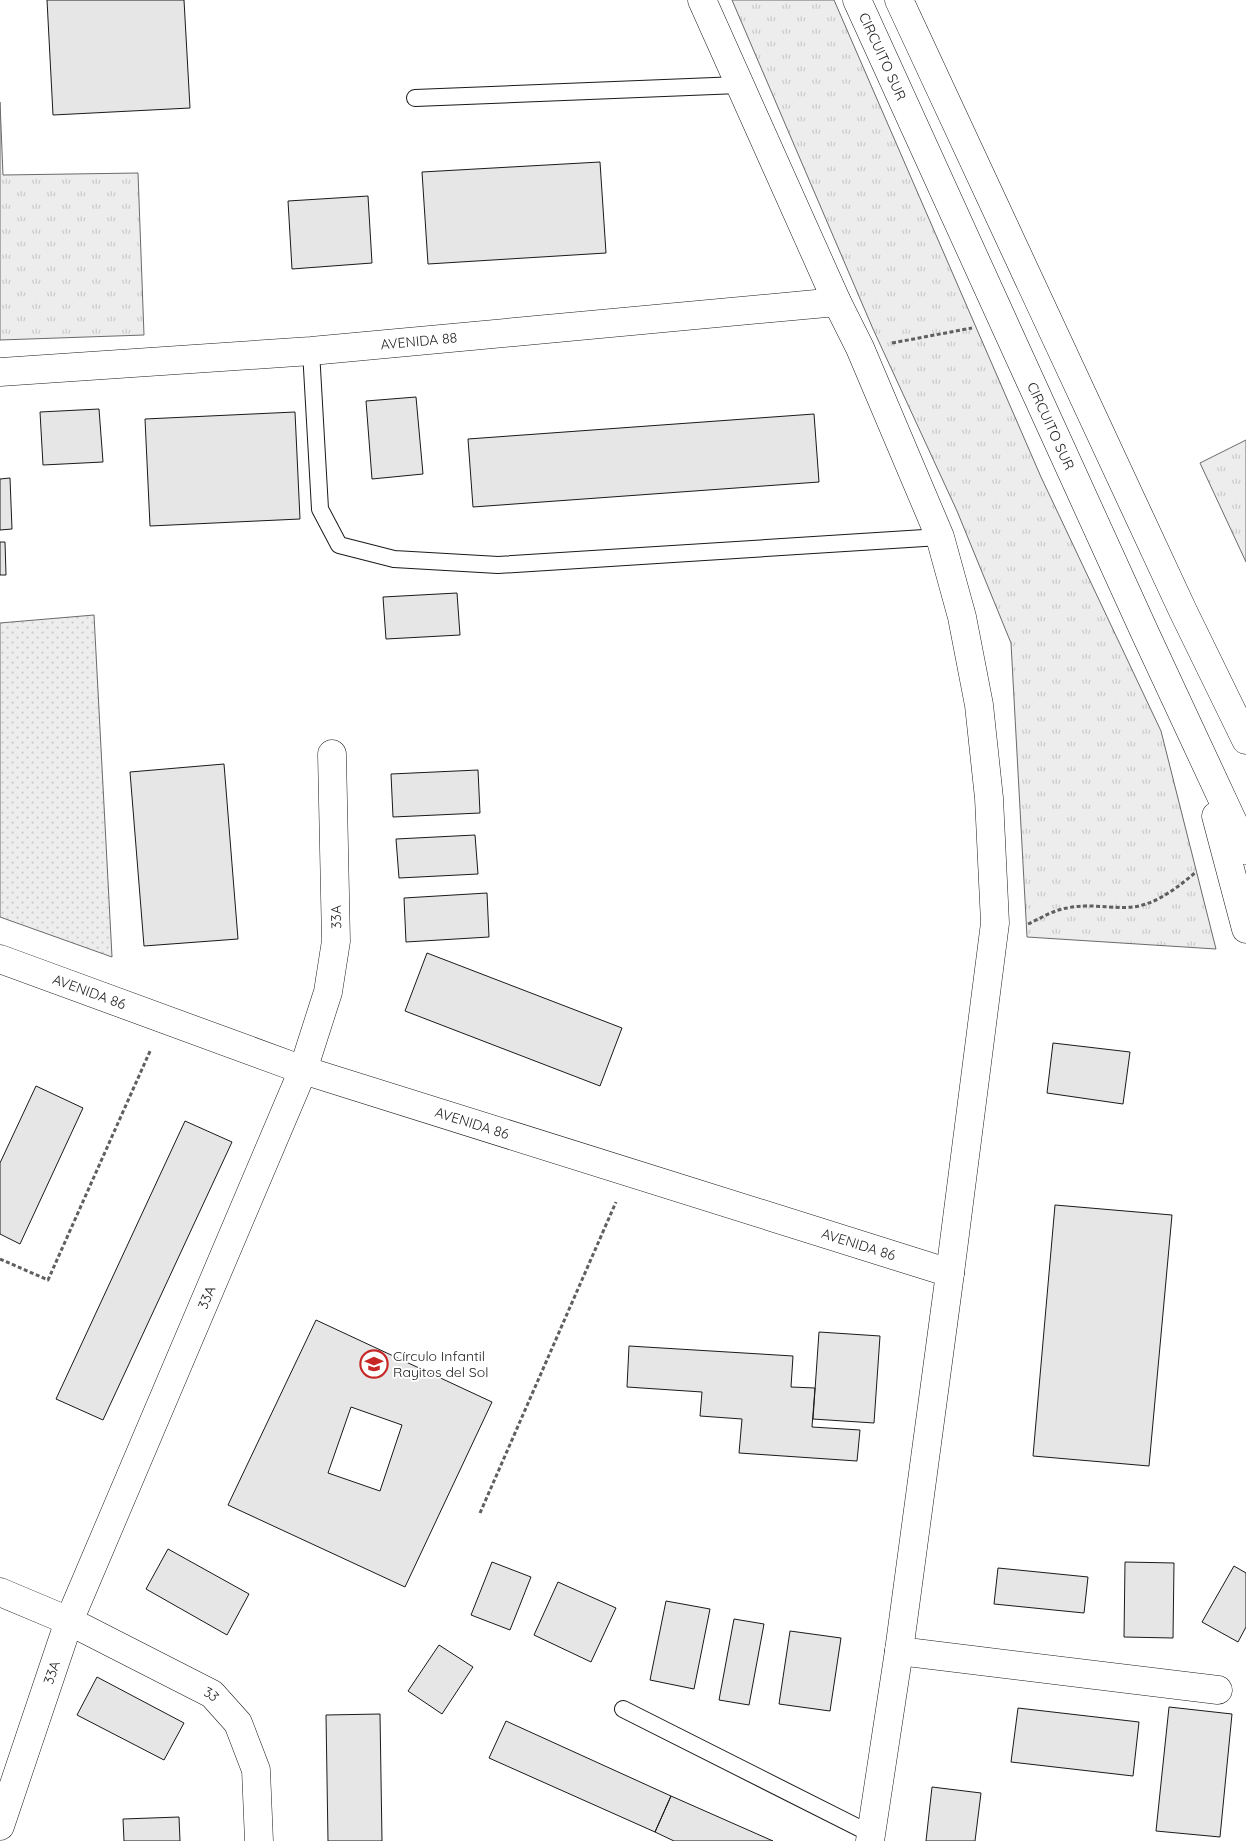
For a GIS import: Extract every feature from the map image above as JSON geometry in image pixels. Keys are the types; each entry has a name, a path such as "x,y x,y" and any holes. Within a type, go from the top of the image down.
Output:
{"main road":[{"path":"702,0 837,302 860,348 940,537 962,617 979,705 989,798 996,923 899,1651 870,1837"},
{"name":"CIRCUITO SUR","path":"857,0 1195,742 1236,850 1246,929"},
{"path":"899,0 1183,611 1246,740"},
{"name":"AVENIDA 88","path":"0,372 311,351 837,302"},
{"name":"33A","path":"0,1826 69,1621 303,1070 328,992 336,941 332,754"},
{"name":"AVENIDA 86","path":"0,959 303,1070 950,1273"},
{"name":"33","path":"0,1592 69,1621 212,1694 238,1723 256,1770 259,1841"},
{"path":"899,1651 1218,1690"}],"lane":[{"path":"415,98 739,85"},
{"path":"311,351 320,509 339,545 394,559 498,565 940,537"},
{"path":"623,1709 870,1837"}],"path":[{"path":"860,348 1004,322"},
{"path":"996,923 1028,924 1057,910 1069,907 1132,907 1144,904 1166,894 1236,850"},
{"path":"0,1259 48,1280 165,1019"},
{"path":"480,1513 629,1172"}],"green space":[{"path":"732,0 834,0 1041,477 1161,731 1216,949 1027,937 1011,643 957,511 873,329"},
{"path":"0,102 3,175 138,173 144,335 0,340"},
{"path":"1246,440 1246,562 1200,463"},
{"path":"94,615 112,957 0,917 0,623"}],"building":[{"path":"47,0 184,0 190,108 53,115"},
{"path":"600,162 606,253 428,264 422,172"},
{"path":"368,196 372,263 292,269 288,201"},
{"path":"416,397 423,474 372,479 366,401"},
{"path":"99,409 103,462 43,465 40,412"},
{"path":"295,412 300,519 150,526 145,419"},
{"path":"814,414 819,482 473,507 468,439"},
{"path":"10,478 12,529 0,530 0,479"},
{"path":"0,542 5,542 6,575 0,575"},
{"path":"457,593 460,635 386,639 383,597"},
{"path":"224,764 238,939 144,946 130,772"},
{"path":"478,770 480,813 393,817 391,774"},
{"path":"475,835 478,874 399,878 396,839"},
{"path":"487,893 489,937 406,942 404,898"},
{"path":"427,953 622,1028 600,1086 405,1011"},
{"path":"1053,1043 1130,1052 1123,1104 1047,1093"},
{"path":"36,1086 83,1108 20,1244 0,1234 0,1163"},
{"path":"185,1121 232,1142 103,1420 56,1399"},
{"path":"1055,1205 1172,1215 1149,1466 1033,1456"},
{"path":"316,1320 492,1402 405,1587 228,1505","holes":["351,1407 402,1425 380,1491 328,1473"]},
{"path":"819,1332 880,1336 874,1423 813,1419"},
{"path":"629,1346 793,1356 791,1387 815,1388 812,1427 860,1430 857,1461 739,1453 742,1419 700,1416 702,1392 627,1387"},
{"path":"168,1549 249,1594 227,1635 146,1589"},
{"path":"492,1562 531,1577 510,1630 471,1615"},
{"path":"1125,1562 1174,1563 1173,1638 1124,1637"},
{"path":"1234,1566 1246,1573 1246,1627 1238,1642 1202,1622"},
{"path":"998,1568 1088,1577 1084,1613 994,1604"},
{"path":"558,1582 616,1608 591,1662 534,1635"},
{"path":"666,1601 710,1609 694,1689 650,1680"},
{"path":"734,1619 764,1624 749,1705 719,1700"},
{"path":"790,1631 841,1638 830,1711 779,1704"},
{"path":"439,1645 473,1667 442,1714 408,1691"},
{"path":"97,1677 184,1723 164,1760 77,1715"},
{"path":"1169,1707 1232,1714 1220,1837 1156,1831"},
{"path":"1018,1708 1139,1722 1133,1776 1011,1762"},
{"path":"380,1714 382,1841 328,1841 326,1715"},
{"path":"506,1721 671,1796 655,1832 489,1758"},
{"path":"932,1787 981,1793 975,1841 926,1841"},
{"path":"671,1796 773,1841 674,1841 655,1832"},
{"path":"179,1817 180,1841 124,1841 123,1819"}],"place":[{"name":"Círculo Infantil Rayitos del Sol","path":"374,1364"}]}
